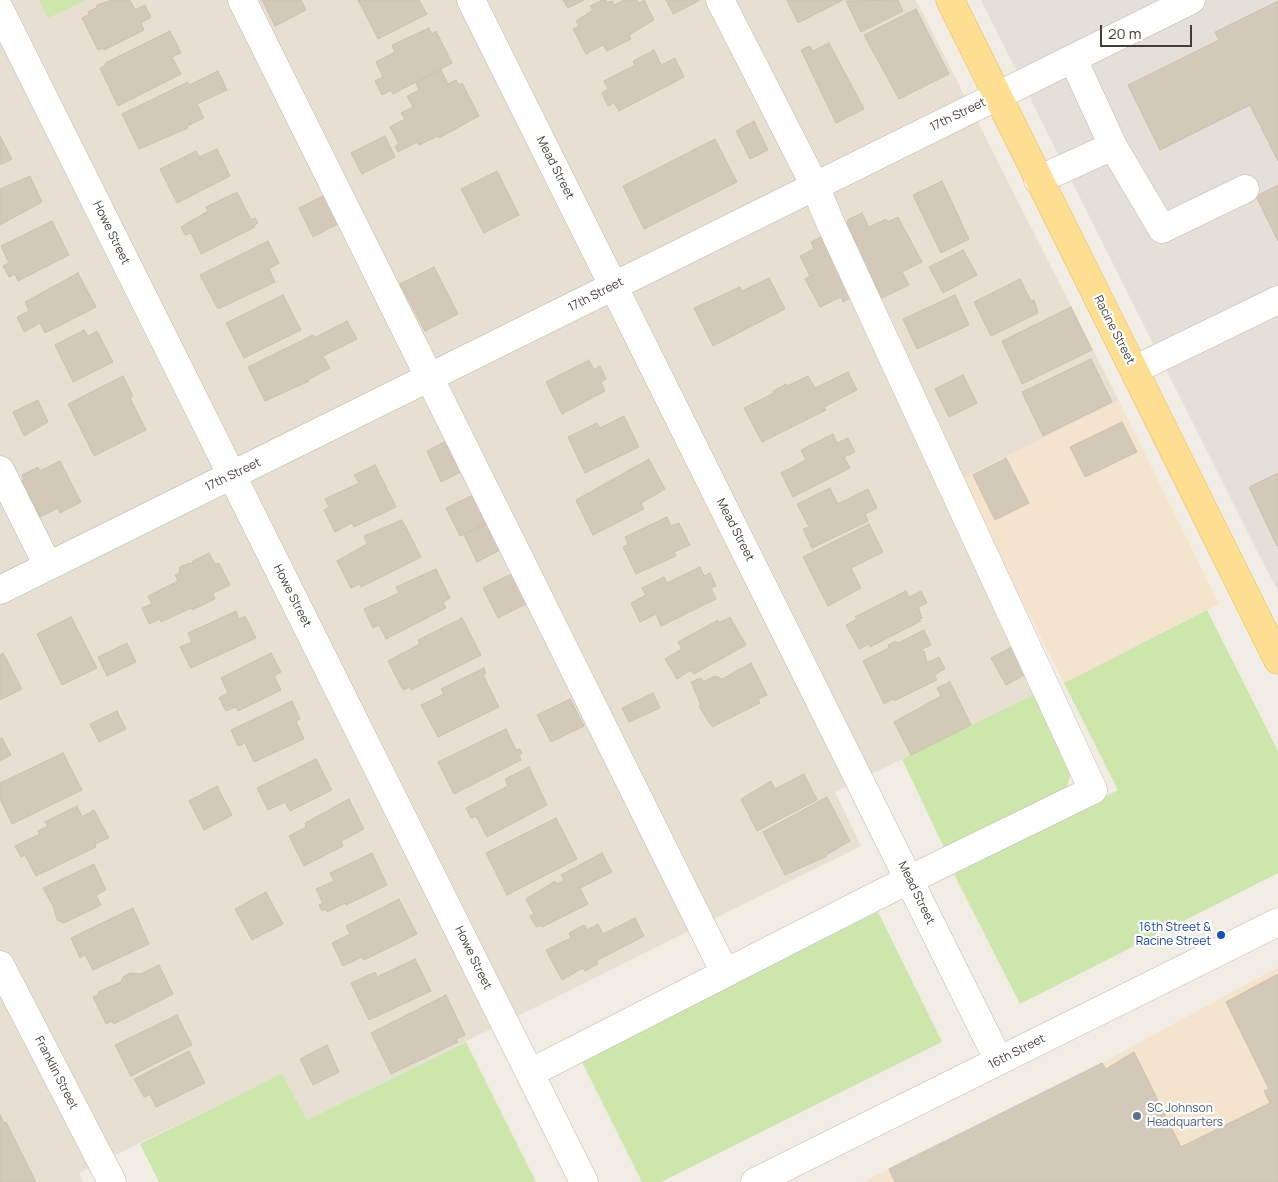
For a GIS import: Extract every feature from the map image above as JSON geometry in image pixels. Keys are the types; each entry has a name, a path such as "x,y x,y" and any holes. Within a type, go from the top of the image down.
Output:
{"main road":[{"name":"Racine Street","path":"950,0 1278,660"}],"street":[{"path":"242,0 725,973"},
{"name":"Mead Street","path":"471,0 999,1061"},
{"path":"530,1073 909,880 1093,790 815,186 720,0"},
{"name":"17th Street","path":"0,590 1191,0"},
{"name":"Howe Street","path":"0,10 584,1182"},
{"path":"1073,59 1113,146 1162,229 1244,189"},
{"path":"1038,180 1113,146"},
{"path":"1134,370 1278,300"},
{"path":"0,470 48,566"},
{"name":"16th Street","path":"755,1182 1278,922"},
{"name":"Franklin Street","path":"0,965 112,1182"}],"shaded area":[{"path":"0,0 916,0 1119,401 960,479 1041,691 835,792 861,846 307,1120 282,1073 79,1173 83,1182 0,1182"},
{"path":"981,0 1278,0 1278,591 1261,559"},
{"path":"1119,401 1219,604 1064,683 960,479"},
{"name":"SC Johnson Headquarters","path":"1278,967 1278,1182 862,1182 1102,1063"}],"green space":[{"path":"39,0 86,0 48,18"},
{"path":"1207,610 1278,751 1278,873 1020,1004 954,874 1118,790 1064,683"},
{"path":"1041,691 1073,765 1064,797 947,854 902,759"},
{"path":"878,912 942,1042 661,1182 642,1182 581,1060"},
{"path":"466,1042 536,1182 159,1182 140,1144 282,1073 307,1120"}],"building":[{"path":"112,0 130,0 135,10 145,5 151,17 141,23 144,30 104,50 102,48 98,50 82,18 89,15 88,12 96,8 97,5"},
{"path":"262,0 301,0 306,10 275,26"},
{"path":"358,0 419,0 427,14 378,39"},
{"path":"563,0 584,0 568,8"},
{"path":"606,0 607,3 612,1 614,5 624,0 637,0 639,3 644,0 654,20 629,35 631,39 607,51 603,45 586,54 573,29 579,26 576,21 593,10 590,6"},
{"path":"666,0 699,0 699,1 673,14"},
{"path":"787,0 843,0 798,23"},
{"path":"898,0 903,11 861,32 846,1"},
{"path":"1278,1 1278,161 1250,105 1160,150 1128,85 1219,40 1215,32"},
{"path":"916,9 949,74 899,99 864,35"},
{"path":"429,28 432,34 436,31 452,63 393,94 391,90 382,95 375,81 383,77 376,62 395,52 392,45"},
{"path":"170,31 181,53 172,57 181,74 118,106 100,68 106,65 105,63"},
{"path":"829,43 864,109 836,123 801,50 810,46 813,51"},
{"path":"654,50 661,65 675,58 684,77 619,111 614,103 608,106 602,93 608,89 604,81 635,65 633,61"},
{"path":"441,70 448,84 456,80 459,85 462,83 479,116 439,138 438,136 419,145 417,142 398,152 395,146 399,144 390,127 405,119 401,113 413,107 407,96 419,90 416,83"},
{"path":"218,71 227,90 197,104 204,118 187,126 188,128 139,149 122,114 188,82 189,85"},
{"path":"754,121 768,150 750,159 736,131"},
{"path":"0,136 12,159 0,165"},
{"path":"385,136 395,157 362,174 351,153"},
{"path":"715,139 737,182 644,229 623,186"},
{"path":"217,149 230,176 177,203 160,169 196,151 199,157"},
{"path":"497,171 519,215 484,233 461,189"},
{"path":"30,176 42,202 0,225 0,189"},
{"path":"942,181 969,239 941,253 913,195"},
{"path":"1278,185 1278,241 1256,196"},
{"path":"237,192 251,220 255,218 258,223 254,225 255,227 201,254 191,233 185,235 181,227 208,211 206,207"},
{"path":"329,193 343,221 313,237 299,208"},
{"path":"862,213 869,227 886,219 888,222 898,217 922,262 902,272 909,285 882,298 845,226 849,219"},
{"path":"52,221 69,255 18,281 15,274 9,277 3,266 9,263 1,246"},
{"path":"821,237 850,292 847,293 850,298 843,302 841,297 820,307 805,279 810,276 800,256 814,249 811,242"},
{"path":"268,241 279,263 269,269 275,282 218,309 200,275"},
{"path":"963,250 977,275 943,293 929,267"},
{"path":"434,267 458,314 425,331 400,284"},
{"path":"78,273 96,307 45,333 40,323 24,332 17,317 29,311 25,302"},
{"path":"769,278 785,309 713,346 694,308 740,287 742,291"},
{"path":"1020,279 1031,301 1034,300 1038,313 991,336 974,302"},
{"path":"283,295 301,330 244,358 226,323"},
{"path":"955,295 969,325 917,349 903,319"},
{"path":"1071,307 1092,350 1022,384 1002,341"},
{"path":"347,321 357,339 323,356 330,368 309,381 265,401 248,367 313,335 314,338"},
{"path":"84,330 88,336 97,331 113,362 73,382 55,345"},
{"path":"1091,359 1112,402 1043,436 1022,392"},
{"path":"589,360 594,370 600,366 606,379 601,382 605,391 562,414 546,382"},
{"path":"848,372 857,390 824,407 826,410 762,442 744,408 774,393 773,391 786,384 787,386 808,376 815,388"},
{"path":"963,375 977,403 949,417 935,389"},
{"path":"123,376 133,396 130,398 146,430 94,456 68,404"},
{"path":"38,400 48,422 24,436 13,412"},
{"path":"624,416 639,447 585,473 568,437 597,423 600,428"},
{"path":"1122,422 1137,452 1085,477 1070,447"},
{"path":"833,434 837,443 848,438 855,452 844,457 850,468 793,497 781,473 806,460 801,450"},
{"path":"450,439 467,469 441,482 427,451"},
{"path":"1006,458 1029,503 995,520 973,475"},
{"path":"649,459 665,489 641,503 644,509 593,535 576,500"},
{"path":"60,461 81,502 60,513 58,508 40,517 22,481 24,480 22,475 38,467 40,471"},
{"path":"375,465 396,507 354,527 352,523 335,532 324,510 329,507 325,499 359,483 354,475"},
{"path":"1278,473 1278,545 1277,546 1249,487"},
{"path":"830,488 838,504 868,489 877,508 865,514 868,521 812,548 803,529 809,527 797,504"},
{"path":"475,494 489,522 460,536 446,508"},
{"path":"667,517 671,526 679,523 690,545 674,552 676,556 636,574 623,547 628,544 625,537"},
{"path":"402,520 421,557 361,587 360,584 351,588 337,561 367,544 364,536"},
{"path":"489,523 502,549 477,562 464,535"},
{"path":"869,524 883,552 851,568 861,588 828,606 803,557"},
{"path":"209,553 215,564 219,563 230,585 213,593 215,599 161,622 160,619 149,624 142,608 152,604 148,596 178,581 175,575 179,573 180,567 189,563 192,564 193,561"},
{"path":"700,567 704,576 710,573 716,586 711,588 716,599 661,626 656,614 640,622 631,603 646,595 642,588 664,577 667,583"},
{"path":"436,569 450,598 443,602 446,608 386,639 379,625 373,628 364,609 399,593 396,587"},
{"path":"513,573 528,603 498,618 483,588"},
{"path":"906,591 909,597 921,591 927,603 918,607 922,618 919,619 921,621 870,647 869,644 859,649 846,625 857,619 855,617"},
{"path":"236,611 239,619 245,616 256,638 191,668 180,647 192,642 188,633"},
{"path":"71,617 97,668 62,685 37,634"},
{"path":"730,617 746,645 694,674 691,670 677,679 665,659 682,649 678,642 718,620 719,623"},
{"path":"462,618 481,655 411,690 410,687 403,690 388,661 420,644 418,640"},
{"path":"924,630 931,645 920,650 924,651 927,663 939,657 945,669 934,675 937,680 884,704 863,661 889,648 888,645 896,641 898,643"},
{"path":"1021,642 1035,669 1006,685 991,658"},
{"path":"127,643 136,662 107,676 98,657"},
{"path":"3,653 22,689 0,700 0,655"},
{"path":"271,653 281,672 274,676 281,690 238,711 236,707 226,711 219,698 228,693 221,678"},
{"path":"751,663 767,695 758,699 760,703 712,727 699,706 701,705 691,682 701,678 703,682 715,676 722,679"},
{"path":"484,668 486,673 483,675 499,707 438,737 421,705 444,694 441,689"},
{"path":"950,682 971,725 911,755 894,722 941,696 937,688"},
{"path":"653,693 660,708 629,722 622,708"},
{"path":"570,699 584,726 551,742 537,715"},
{"path":"292,701 300,719 296,721 304,739 254,762 245,743 238,746 231,730"},
{"path":"117,711 126,729 99,742 90,724"},
{"path":"506,729 516,750 520,749 522,753 519,755 521,760 454,794 438,762"},
{"path":"2,738 11,755 0,761 0,739"},
{"path":"63,753 82,790 12,824 0,799 0,783"},
{"path":"316,759 332,790 290,811 285,802 268,810 257,788"},
{"path":"529,767 547,805 487,837 476,816 471,818 466,808 508,786 505,779"},
{"path":"804,774 817,800 757,831 741,799 771,781 775,789"},
{"path":"217,786 232,815 204,830 189,801"},
{"path":"827,797 850,841 827,856 785,875 763,832"},
{"path":"349,799 364,829 341,841 343,846 304,866 289,836 306,827 305,823"},
{"path":"77,806 82,817 94,810 109,838 95,844 96,847 36,876 25,855 21,857 15,846 40,834 38,831 48,826 45,822"},
{"path":"556,818 577,859 507,895 486,853"},
{"path":"372,853 387,885 346,905 345,903 327,912 326,909 322,911 319,905 323,903 316,889 334,881 330,873"},
{"path":"602,853 612,872 580,888 588,904 542,927 540,925 536,927 530,916 534,914 526,899 555,881 557,884 564,880 561,875"},
{"path":"94,864 106,890 96,895 101,905 64,923 57,920 53,906 43,888"},
{"path":"266,892 283,924 252,940 235,909"},
{"path":"399,899 417,934 364,960 362,957 343,966 332,943 350,934 346,926"},
{"path":"133,908 149,944 93,970 85,955 80,958 71,938"},
{"path":"635,918 644,936 596,961 598,964 585,971 583,968 562,980 546,950 571,938 569,933 584,925 587,930 598,924 603,934"},
{"path":"415,959 431,991 369,1020 351,983 375,972 377,977"},
{"path":"159,965 173,994 114,1024 112,1021 106,1024 93,997 99,994 98,992 121,982 123,977 130,973 141,974"},
{"name":"SC Johnson Headquarters","path":"1278,974 1278,1182 895,1182 889,1169 1102,1063 1106,1069 1134,1052 1181,1147 1270,1103 1264,1091 1269,1089 1226,1002"},
{"path":"446,995 465,1035 456,1039 458,1042 391,1074 371,1033"},
{"path":"177,1015 192,1045 131,1076 115,1045"},
{"path":"327,1045 339,1072 313,1085 300,1059"},
{"path":"189,1051 205,1083 156,1107 150,1094 144,1097 134,1079"},
{"path":"0,1115 4,1123 6,1122 36,1182 0,1182"}],"place":[{"name":"16th Street & Racine Street","path":"1221,935"},
{"name":"SC Johnson Headquarters","path":"1137,1116"}]}
